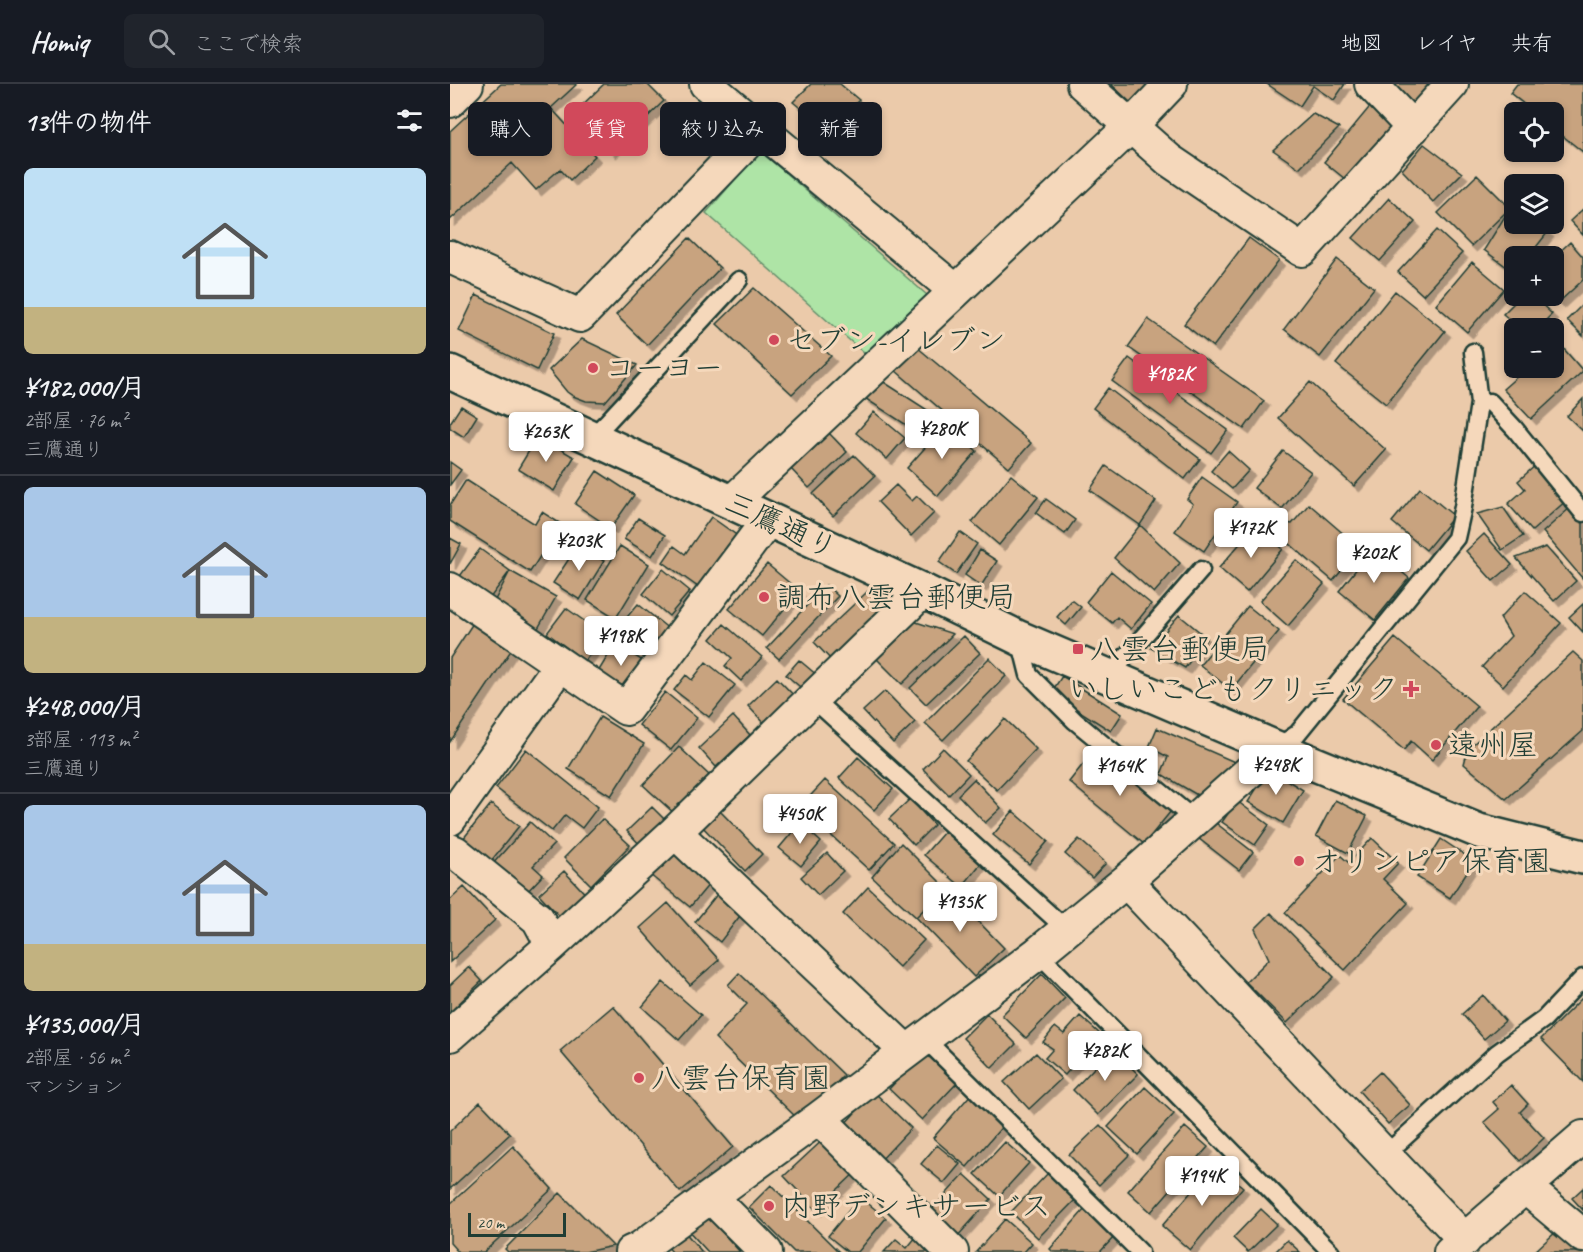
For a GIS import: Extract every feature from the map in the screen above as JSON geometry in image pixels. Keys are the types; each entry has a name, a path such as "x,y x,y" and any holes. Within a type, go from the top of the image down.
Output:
{"main road":[{"name":"三鷹通り","path":"450,372 592,436 1019,638 1276,748 1479,831 1578,849"}],"street":[{"path":"450,101 467,84"},
{"path":"706,84 728,102"},
{"path":"1083,84 1169,160 1302,250 1452,84"},
{"path":"732,502 1130,127 1171,84"},
{"path":"1371,84 1413,128"},
{"path":"786,150 956,291"},
{"path":"450,257 580,316 734,156"},
{"path":"450,589 626,710 768,520"},
{"path":"450,1035 675,832 923,591"},
{"path":"450,819 560,665"},
{"path":"631,1252 819,1118 1038,953 1126,881 1276,748"},
{"path":"675,832 915,1044"},
{"path":"450,850 538,919 552,945"},
{"path":"1126,881 1385,1155 1457,1246 1583,1137"},
{"path":"819,1118 952,1252"},
{"path":"1525,1187 1583,1236"},
{"path":"711,1197 766,1252"}],"lane":[{"path":"592,436 739,280"},
{"path":"1276,748 1297,734 1456,538 1479,403 1473,352"},
{"path":"1479,403 1490,402 1515,429 1583,513"},
{"path":"1109,676 1201,570"},
{"path":"1019,638 1029,675 1074,721 1196,820"},
{"path":"812,698 1067,930"},
{"path":"1038,953 1331,1252"},
{"path":"1385,1155 1497,1053 1544,1019 1583,978"},
{"path":"915,1044 1140,1252"}],"green space":[{"path":"756,156 766,156 927,295 865,354 706,213"}],"building":[{"path":"501,84 577,84 552,107 552,102 481,102"},
{"path":"604,84 647,84 664,101 660,102 660,105 648,116 648,102 585,102"},
{"path":"811,84 840,84 859,100 857,102 798,102 798,106 793,102"},
{"path":"1111,84 1150,84 1130,102"},
{"path":"1267,84 1345,84 1334,100 1313,86 1300,106"},
{"path":"1393,84 1430,84 1409,108"},
{"path":"1517,84 1583,84 1583,152 1564,137 1564,102 1521,102 1510,93"},
{"path":"1373,103 1398,125 1350,183 1324,162"},
{"path":"552,109 564,122 564,156 595,156 570,180 560,169 536,190 512,163 450,220 450,131 468,114 468,156 552,156"},
{"path":"1313,114 1339,128 1299,168 1273,150"},
{"path":"1424,144 1462,173 1433,202 1402,170"},
{"path":"1477,175 1504,202 1504,214 1471,246 1438,213"},
{"path":"1389,198 1415,222 1380,261 1353,238"},
{"path":"1583,209 1583,235 1570,221"},
{"path":"1504,218 1504,234 1546,234 1537,246 1504,246 1504,265 1484,250"},
{"path":"1437,230 1462,253 1423,295 1398,272"},
{"path":"689,238 720,268 647,345 616,315"},
{"path":"1249,238 1279,260 1213,347 1184,324"},
{"path":"1570,242 1583,257 1583,280 1564,297 1564,248"},
{"path":"1337,259 1374,288 1320,357 1284,329"},
{"path":"1472,262 1504,289 1467,332 1436,305"},
{"name":"セブン-イレブン","path":"754,288 831,356 792,394 717,324"},
{"path":"1395,291 1445,331 1386,404 1336,364"},
{"path":"476,295 554,333 537,370 459,331"},
{"path":"1583,304 1583,336 1567,320"},
{"path":"1511,306 1544,306 1552,314 1548,318 1508,318 1503,314"},
{"path":"1148,319 1264,401 1244,429 1128,347"},
{"name":"コーヨー","path":"582,339 637,365 605,402 586,401 573,396 549,370"},
{"path":"917,347 1031,443 1009,468 896,371"},
{"path":"1564,349 1583,371 1531,419 1503,389 1516,378 1564,378"},
{"path":"1129,358 1228,430 1211,453 1112,381"},
{"path":"876,377 935,415 922,435 863,397"},
{"path":"1310,382 1386,450 1354,486 1278,418"},
{"path":"1108,388 1200,459 1185,479 1093,408"},
{"path":"1583,399 1583,431 1567,416"},
{"path":"461,406 477,416 464,437 450,428 450,423"},
{"path":"874,412 905,438 887,459 856,433"},
{"path":"946,424 977,451 938,496 907,468"},
{"path":"829,433 847,452 809,488 791,469"},
{"path":"538,436 574,457 554,491 518,469"},
{"path":"1228,451 1249,470 1232,489 1211,471"},
{"path":"1283,451 1311,472 1282,509 1254,488"},
{"path":"854,455 875,476 833,516 813,494"},
{"path":"450,462 461,470 450,485"},
{"path":"1537,464 1568,499 1532,531 1508,504 1525,489 1518,481"},
{"path":"1106,466 1156,501 1140,525 1090,490"},
{"path":"597,471 634,495 611,528 575,504"},
{"path":"1011,475 1038,497 999,545 972,522"},
{"path":"1202,477 1237,502 1204,551 1175,531 1193,504 1187,499"},
{"path":"466,480 535,524 542,512 561,524 530,572 450,521 450,505"},
{"path":"896,485 912,501 917,496 934,513 911,536 878,502"},
{"path":"1420,488 1454,516 1426,550 1392,522"},
{"path":"1046,499 1075,520 1065,534 1036,513"},
{"path":"1309,504 1360,548 1333,581 1276,532 1281,522 1292,524"},
{"path":"1503,507 1523,536 1502,550 1477,514"},
{"path":"1571,507 1583,522 1583,579 1543,532"},
{"path":"711,517 742,539 705,592 663,562 674,546 685,554"},
{"path":"638,518 665,535 652,556 624,539"},
{"path":"1140,525 1180,563 1154,593 1114,558"},
{"path":"1256,525 1283,549 1247,592 1219,568"},
{"path":"960,532 977,544 956,574 939,562"},
{"path":"1484,534 1512,565 1493,581 1466,551"},
{"path":"450,538 461,544 450,564"},
{"path":"578,545 604,561 580,600 553,583"},
{"path":"620,546 649,564 616,618 587,600"},
{"path":"1546,547 1576,581 1554,601 1516,558"},
{"path":"1373,548 1409,578 1375,620 1339,591"},
{"path":"480,549 510,571 490,598 460,576"},
{"path":"980,550 997,561 981,586 965,575"},
{"path":"1296,560 1324,584 1288,626 1260,601"},
{"path":"767,564 799,591 762,636 729,609"},
{"path":"663,569 690,591 669,616 643,594"},
{"path":"510,571 556,597 537,630 493,604"},
{"path":"1111,571 1151,604 1131,629 1117,617 1112,623 1086,602"},
{"path":"826,585 838,596 779,659 767,648"},
{"path":"868,591 888,612 835,664 814,642"},
{"path":"1525,591 1561,623 1503,686 1482,667 1511,636 1500,618"},
{"path":"1072,600 1081,607 1066,625 1057,617"},
{"path":"638,604 675,634 653,660 616,630"},
{"path":"1583,604 1583,632 1569,617"},
{"path":"1248,606 1279,631 1231,690 1200,665"},
{"path":"566,608 604,635 585,661 547,633"},
{"path":"1179,615 1207,638 1185,668 1151,648"},
{"path":"913,621 953,634 902,684 875,657"},
{"path":"473,623 512,649 450,742 450,658"},
{"path":"724,624 762,657 741,681 725,666 732,658 711,639"},
{"path":"964,636 980,653 926,704 910,688"},
{"path":"1395,638 1477,706 1432,760 1411,741 1404,750 1343,699"},
{"path":"615,644 645,662 628,689 598,672"},
{"path":"1573,652 1583,661 1583,731 1506,799 1464,764 1468,749"},
{"path":"989,658 1006,676 943,740 925,723"},
{"path":"799,660 818,676 805,691 786,675"},
{"path":"706,662 735,685 709,717 674,690 686,675 692,680"},
{"path":"1062,676 1122,714 1111,731 1051,693"},
{"path":"777,678 797,699 768,727 748,706"},
{"path":"885,691 915,722 893,743 863,711"},
{"path":"665,692 697,718 671,750 639,725"},
{"path":"733,716 750,735 716,767 699,748"},
{"path":"600,717 644,744 611,796 568,769"},
{"path":"1005,719 1036,749 997,790 966,761"},
{"path":"1157,728 1237,763 1199,796 1161,774 1168,757 1149,747"},
{"path":"679,747 709,775 674,813 643,785"},
{"path":"943,748 969,774 949,795 923,769"},
{"path":"526,749 598,807 582,828 565,815 552,831 496,788"},
{"path":"1095,749 1171,811 1144,844 1069,782"},
{"path":"858,757 893,789 874,810 839,778"},
{"path":"1269,769 1303,790 1283,823 1248,802"},
{"path":"974,779 1001,808 985,823 958,795"},
{"path":"825,780 894,843 869,870 800,807"},
{"path":"910,799 934,825 914,845 889,819"},
{"path":"1335,800 1367,816 1348,853 1316,836"},
{"path":"1237,801 1269,825 1255,845 1222,822"},
{"path":"491,804 519,826 491,861 463,839"},
{"path":"715,806 762,854 745,871 699,823"},
{"path":"652,807 669,824 643,848 627,831"},
{"path":"1013,811 1048,841 1029,864 993,835"},
{"path":"602,819 630,845 591,885 564,858"},
{"path":"1212,820 1253,852 1239,870 1198,838"},
{"path":"530,822 554,844 533,866 543,875 524,895 491,866"},
{"path":"800,823 821,842 801,866 779,848"},
{"path":"945,831 982,862 962,887 924,855"},
{"path":"1372,838 1398,863 1383,879 1408,903 1345,970 1285,913 1340,855 1349,863"},
{"path":"1079,839 1106,863 1092,878 1065,854"},
{"path":"1441,839 1474,861 1450,898 1417,877"},
{"path":"901,843 946,888 916,917 872,877"},
{"path":"675,844 715,877 690,907 650,875"},
{"path":"827,853 843,871 818,895 801,877"},
{"path":"564,871 591,900 566,923 539,894"},
{"path":"464,887 495,920 450,962 450,900"},
{"path":"868,887 924,940 899,967 843,914"},
{"path":"722,888 746,908 720,942 695,922"},
{"path":"946,888 1004,948 974,977 916,917"},
{"path":"668,903 719,960 690,985 640,928"},
{"path":"1271,913 1334,977 1287,1023 1246,982 1269,959 1255,929"},
{"path":"469,967 482,981 450,1012 450,985"},
{"path":"739,973 844,1075 800,1121 715,1038 747,1004 728,985"},
{"path":"1042,974 1065,998 1026,1038 1002,1015"},
{"path":"663,982 701,1015 679,1040 642,1007"},
{"path":"1483,995 1505,1021 1484,1039 1462,1014"},
{"path":"1583,997 1583,1082 1541,1039"},
{"path":"613,1006 733,1147 680,1192 560,1051"},
{"path":"987,1014 1016,1044 992,1068 963,1038"},
{"path":"1080,1016 1100,1034 1065,1075 1045,1058 1053,1049 1043,1042 1055,1027 1064,1034"},
{"path":"1112,1049 1138,1074 1098,1115 1073,1090"},
{"path":"924,1052 957,1083 922,1120 889,1089"},
{"path":"1036,1053 1061,1079 1029,1109 1004,1082"},
{"path":"1380,1072 1410,1105 1388,1124 1359,1091"},
{"path":"1511,1085 1528,1104 1520,1112 1544,1138 1520,1161 1484,1122 1499,1109 1493,1102"},
{"path":"1145,1087 1174,1114 1137,1154 1108,1127"},
{"path":"874,1092 911,1128 879,1162 842,1127"},
{"path":"972,1093 1006,1122 967,1167 933,1138"},
{"path":"480,1102 510,1134 450,1189 450,1131"},
{"path":"1100,1125 1129,1155 1099,1185 1069,1155"},
{"path":"1185,1127 1208,1147 1151,1212 1128,1191"},
{"path":"827,1136 858,1170 816,1210 784,1176"},
{"path":"1005,1142 1029,1163 999,1196 975,1174"},
{"path":"937,1145 960,1164 944,1183 921,1164"},
{"path":"513,1146 552,1189 484,1252 458,1252 450,1243 450,1204"},
{"path":"1215,1164 1243,1187 1190,1250 1162,1226"},
{"path":"1048,1173 1075,1200 1038,1238 1011,1212"},
{"path":"964,1174 991,1199 956,1238 929,1213"},
{"path":"771,1185 839,1252 794,1252 749,1207"},
{"path":"1583,1188 1583,1210 1572,1198"},
{"path":"560,1193 613,1246 585,1252 508,1252 505,1249"},
{"path":"860,1197 886,1218 858,1252 848,1252 828,1236"},
{"path":"1261,1209 1277,1224 1248,1252 1233,1238"},
{"path":"1084,1210 1114,1237 1100,1252 1053,1252 1050,1249"},
{"path":"704,1212 740,1252 708,1252 686,1228"},
{"path":"1005,1219 1032,1243 1024,1252 976,1252"},
{"path":"1559,1229 1580,1252 1534,1252"},
{"path":"683,1230 702,1252 672,1252 666,1245"},
{"path":"916,1237 932,1252 884,1252 896,1239 907,1248"},
{"path":"1287,1240 1300,1252 1275,1252"}],"place":[{"name":"セブン-イレブン","path":"774,340"},
{"name":"コーヨー","path":"593,368"},
{"name":"調布八雲台郵便局","path":"764,597"},
{"name":"八雲台郵便局","path":"1078,649"},
{"name":"いしいこどもクリニック","path":"1411,689"},
{"name":"遠州屋","path":"1436,745"},
{"name":"オリンピア保育園","path":"1299,861"},
{"name":"八雲台保育園","path":"639,1078"},
{"name":"内野デンキサービス","path":"769,1206"}]}
